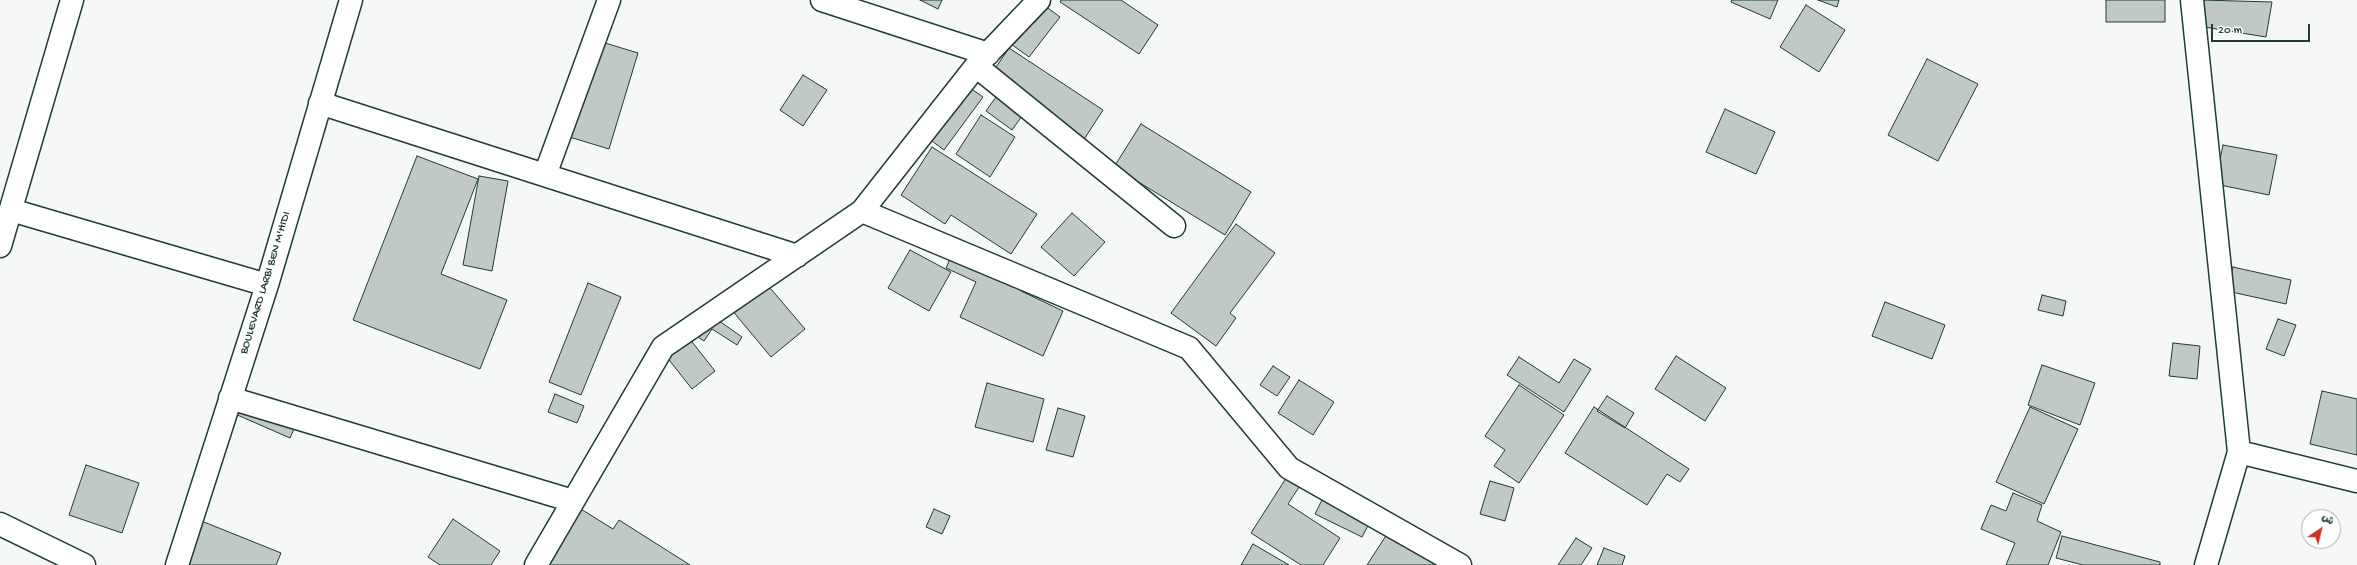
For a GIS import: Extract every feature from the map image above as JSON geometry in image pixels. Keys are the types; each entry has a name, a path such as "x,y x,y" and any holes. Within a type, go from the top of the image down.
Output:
{"street":[{"path":"0,246 72,0"},
{"name":"BOULEVARD LARBI BEN M'HIDI","path":"177,565 266,285 351,0"},
{"path":"545,175 609,0"},
{"path":"822,0 982,60 1174,226"},
{"path":"536,565 664,346 862,211 982,60 1039,0"},
{"path":"2192,0 2239,452 2206,565"},
{"path":"320,103 797,256"},
{"path":"11,210 266,285"},
{"path":"862,211 1189,348 1289,468 1460,565"},
{"path":"230,398 573,501"},
{"path":"2239,452 2357,480"},
{"path":"0,524 84,565"}],"building":[{"path":"920,0 942,0 938,9"},
{"path":"1037,0 1060,17 1029,57 1004,39"},
{"path":"1061,0 1121,0 1158,25 1139,54 1060,2"},
{"path":"1732,0 1778,0 1770,19 1731,2"},
{"path":"1818,0 1839,0 1837,7"},
{"path":"2106,0 2165,0 2165,22 2106,22"},
{"path":"2202,0 2272,2 2266,37 2198,26"},
{"path":"1806,5 1845,30 1819,72 1780,47"},
{"path":"592,39 638,53 609,149 563,135"},
{"path":"1009,48 1103,110 1083,141 988,79"},
{"path":"1927,59 1978,84 1938,161 1888,135"},
{"path":"803,75 827,90 803,126 780,110"},
{"path":"967,86 983,97 944,150 928,138"},
{"path":"996,97 1022,116 1012,130 986,111"},
{"path":"1725,109 1775,132 1756,174 1706,152"},
{"path":"981,115 1015,137 990,177 956,154"},
{"path":"1141,124 1251,192 1225,235 1114,167"},
{"path":"2223,145 2277,155 2269,195 2215,184"},
{"path":"932,147 1037,214 1011,254 951,215 945,224 901,195"},
{"path":"417,156 478,179 441,274 507,300 480,369 353,320"},
{"path":"479,176 508,181 492,271 463,265"},
{"path":"1072,213 1105,242 1074,276 1041,247"},
{"path":"1236,224 1275,253 1230,313 1236,318 1216,346 1171,313"},
{"path":"955,248 1025,281 1021,291 1063,311 1043,356 960,317 976,282 946,268"},
{"path":"910,250 951,272 929,311 888,288"},
{"path":"2233,267 2291,280 2286,304 2227,291"},
{"path":"759,275 805,329 771,357 726,303"},
{"path":"588,283 621,297 581,395 549,382"},
{"path":"2042,295 2066,301 2063,316 2038,310"},
{"path":"1885,302 1945,325 1932,359 1872,336"},
{"path":"705,311 742,337 737,345 712,329 704,341 690,332"},
{"path":"2278,319 2296,325 2284,356 2266,349"},
{"path":"685,333 715,371 692,389 662,351"},
{"path":"2173,343 2200,346 2197,379 2169,376"},
{"path":"1676,356 1726,388 1705,421 1655,389"},
{"path":"1519,357 1559,383 1574,359 1591,369 1564,412 1507,375"},
{"path":"2042,365 2095,383 2080,425 2028,405"},
{"path":"1273,366 1290,377 1277,396 1260,385"},
{"path":"1299,380 1334,402 1313,435 1278,413"},
{"path":"987,383 1044,399 1033,442 975,427"},
{"path":"1519,385 1564,415 1519,483 1494,466 1505,450 1485,436"},
{"path":"245,391 300,415 290,438 235,414"},
{"path":"2322,391 2357,399 2357,455 2310,444"},
{"path":"555,394 584,406 577,423 548,412"},
{"path":"1607,396 1634,413 1625,428 1597,411"},
{"path":"1594,407 1689,469 1680,482 1667,474 1647,505 1565,453"},
{"path":"2030,407 2078,429 2044,504 1996,482"},
{"path":"1058,408 1085,416 1073,457 1046,450"},
{"path":"86,465 139,483 122,533 69,515"},
{"path":"1290,472 1303,481 1288,504 1340,538 1323,565 1301,565 1251,533"},
{"path":"1490,481 1514,488 1505,521 1480,514"},
{"path":"2013,493 2042,505 2037,521 2061,532 2048,565 2006,565 2015,543 1981,529 1991,505 2006,511"},
{"path":"1324,496 1371,520 1362,537 1315,514"},
{"path":"576,506 613,529 619,520 690,565 539,565"},
{"path":"934,509 950,516 942,534 926,527"},
{"path":"453,519 500,551 491,565 440,565 428,557"},
{"path":"199,520 281,553 276,565 181,565"},
{"path":"1391,528 1446,565 1367,565"},
{"path":"2062,536 2160,562 2160,565 2083,565 2056,558"},
{"path":"1576,538 1592,548 1581,565 1558,565"},
{"path":"1253,544 1289,565 1241,565"},
{"path":"1604,548 1625,556 1622,565 1597,565"}]}
